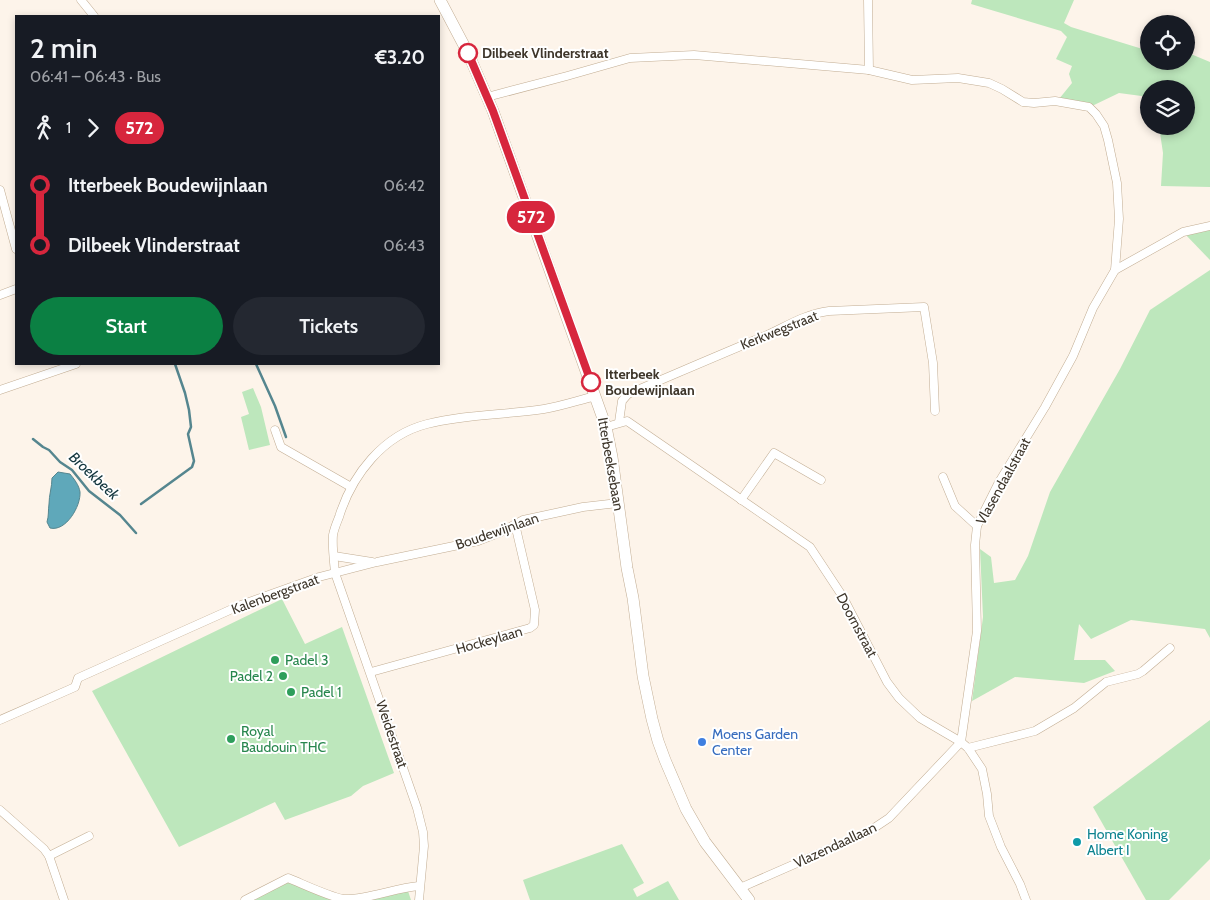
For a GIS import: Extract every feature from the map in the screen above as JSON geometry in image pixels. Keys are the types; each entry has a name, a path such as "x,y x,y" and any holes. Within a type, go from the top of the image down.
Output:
{"main road":[{"name":"Itterbeeksebaan","path":"440,0 468,53 488,97 606,427 643,676 652,719 662,753 686,809 706,842 749,900"}],"street":[{"path":"81,0 93,15"},
{"path":"868,0 868,70"},
{"path":"488,97 630,58 694,55 868,70 912,80 970,79 989,83 1023,102 1055,102 1089,108 1096,114 1104,126 1113,158 1117,183 1119,219 1116,266"},
{"path":"0,190 15,245"},
{"path":"1116,266 1183,232 1210,226"},
{"name":"Vlasendaalstraat","path":"961,742 977,631 977,526 999,482 1045,407 1073,356 1093,308 1116,266"},
{"path":"0,295 15,289"},
{"name":"Kerkwegstraat","path":"620,422 622,401 628,394 774,332 798,319 829,311 924,307 932,363 935,411"},
{"path":"0,390 57,367 70,365"},
{"name":"Kalenbergstraat","path":"0,720 75,687 78,678 240,605 335,573 333,535 341,509 351,487 368,462 396,438 417,427 448,420 546,409 596,396"},
{"name":"Doornstraat","path":"620,422 627,421 810,547 843,597 888,682 899,698 920,718 961,742 968,748 982,769 989,816 1001,847 1026,900"},
{"path":"606,427 620,422"},
{"path":"275,430 281,447 351,487"},
{"path":"741,500 774,453 821,480"},
{"path":"943,477 955,506 977,526"},
{"name":"Boudewijnlaan","path":"335,573 377,562 478,541 501,532 523,520 583,507 618,502"},
{"name":"Hockeylaan","path":"371,672 530,628 534,625 535,610 514,524"},
{"name":"Boudewijnlaan","path":"334,556 377,562"},
{"name":"Weidestraat","path":"335,573 415,800 421,824 424,858 419,886 419,900"},
{"path":"968,748 1035,731 1074,708 1106,682 1138,674 1170,648"},
{"name":"Vlazendaallaan","path":"740,888 868,832 889,818 961,742"},
{"path":"0,810 44,849 49,856 64,900"},
{"path":"49,856 89,836"},
{"path":"245,900 288,878 343,899 364,898 419,886"}],"green space":[{"path":"972,0 1074,0 1064,23 1071,27 1140,48 1140,70 1195,70 1195,56 1210,62 1210,187 1161,186 1163,153 1160,135 1195,135 1195,80 1140,80 1140,96 1119,93 1092,106 1059,99 1072,83 1069,74 1072,66 1056,59 1067,37 1061,31 971,4"},
{"path":"1210,226 1210,260 1183,232"},
{"path":"1210,270 1210,638 1205,629 1131,620 1091,639 1079,624 1074,660 1105,660 1115,671 1084,683 1015,677 972,701 983,617 980,549 991,557 994,583 1015,580 1028,556 1050,492 1120,369 1150,310"},
{"path":"253,388 261,407 270,445 249,450 241,417 249,414 242,392"},
{"name":"Royal Baudouin THC","path":"282,599 305,644 342,627 394,773 363,786 351,796 285,820 275,802 179,847 92,691"},
{"path":"1210,720 1210,859 1169,900 1146,900 1093,807"},
{"path":"622,844 644,883 633,889 637,897 668,881 679,900 530,900 523,880"},
{"path":"287,882 340,900 251,900"},
{"path":"408,891 411,900 361,900"}],"water":[{"path":"58,472 70,474 79,487 80,498 75,511 67,522 62,526 50,528 47,522 52,478"}],"waterway":[{"name":"Broekbeek","path":"141,504 192,467 194,461 188,434 191,427 189,410 175,365"},
{"name":"Broekbeek","path":"256,365 275,406 286,437"},
{"name":"Broekbeek","path":"33,439 72,470 89,491 120,515 136,533"}],"bus line":[{"name":"572","path":"468,53 488,97 591,382"}],"place":[{"name":"Dilbeek Vlinderstraat","path":"468,53"},
{"name":"Itterbeek Boudewijnlaan","path":"591,382"},
{"name":"Padel 3","path":"275,660"},
{"name":"Padel 2","path":"283,676"},
{"name":"Padel 1","path":"291,692"},
{"name":"Royal Baudouin THC","path":"231,739"},
{"name":"Moens Garden Center","path":"702,742"},
{"name":"Home Koning Albert I","path":"1077,842"}]}
